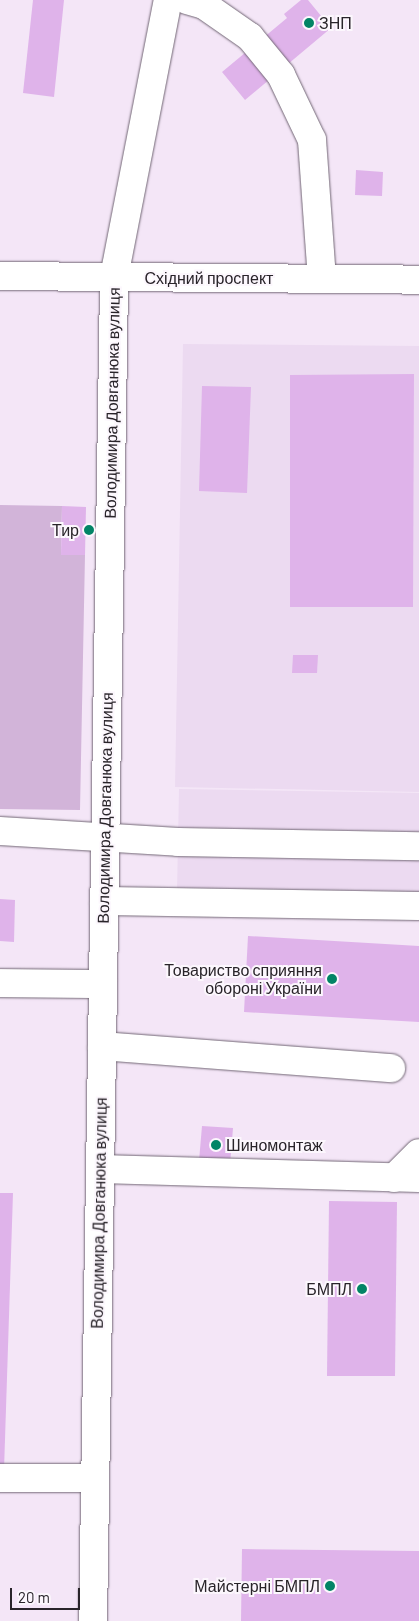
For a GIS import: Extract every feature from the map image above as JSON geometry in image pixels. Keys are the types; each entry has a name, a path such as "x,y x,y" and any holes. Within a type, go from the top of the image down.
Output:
{"main road":[{"name":"Володимира Довганюка вулиця","path":"93,1621 114,277 168,0"},
{"path":"186,0 204,5 250,38 281,75 312,140 322,278"},
{"name":"Східний проспект","path":"0,276 419,280"},
{"path":"0,831 178,842 419,846"},
{"path":"104,901 419,906"},
{"path":"0,983 102,984"},
{"path":"102,1046 391,1068"},
{"path":"100,1170 406,1178 419,1153"},
{"path":"0,1478 95,1478"}],"shaded area":[{"path":"183,344 419,346 419,792 175,787"},
{"path":"0,505 62,506 61,555 85,555 80,810 0,809"},
{"path":"179,789 419,793 419,897 177,892"}],"building":[{"path":"33,0 64,0 54,97 23,93"},
{"path":"301,0 308,0 331,28 245,100 222,72 287,18 284,14"},
{"path":"356,170 383,172 382,196 355,195"},
{"path":"414,374 413,607 290,607 290,375"},
{"path":"202,386 251,387 247,493 199,491"},
{"path":"62,506 86,507 85,555 61,555"},
{"path":"293,655 318,655 317,673 292,673"},
{"path":"0,899 15,900 14,942 0,941"},
{"name":"Товариство сприяння обороні України","path":"248,936 419,946 419,1022 244,1012"},
{"name":"Шиномонтаж","path":"202,1126 233,1128 230,1164 199,1161"},
{"path":"0,1193 13,1193 4,1470 0,1470"},
{"name":"БМПЛ","path":"329,1201 397,1202 395,1376 327,1376"},
{"name":"Майстерні БМПЛ","path":"242,1549 419,1551 419,1621 241,1621"}],"place":[{"name":"ЗНП","path":"309,23"},
{"name":"Тир","path":"89,530"},
{"name":"Товариство сприяння обороні України","path":"332,979"},
{"name":"Шиномонтаж","path":"216,1145"},
{"name":"БМПЛ","path":"362,1289"},
{"name":"Майстерні БМПЛ","path":"330,1586"}]}
